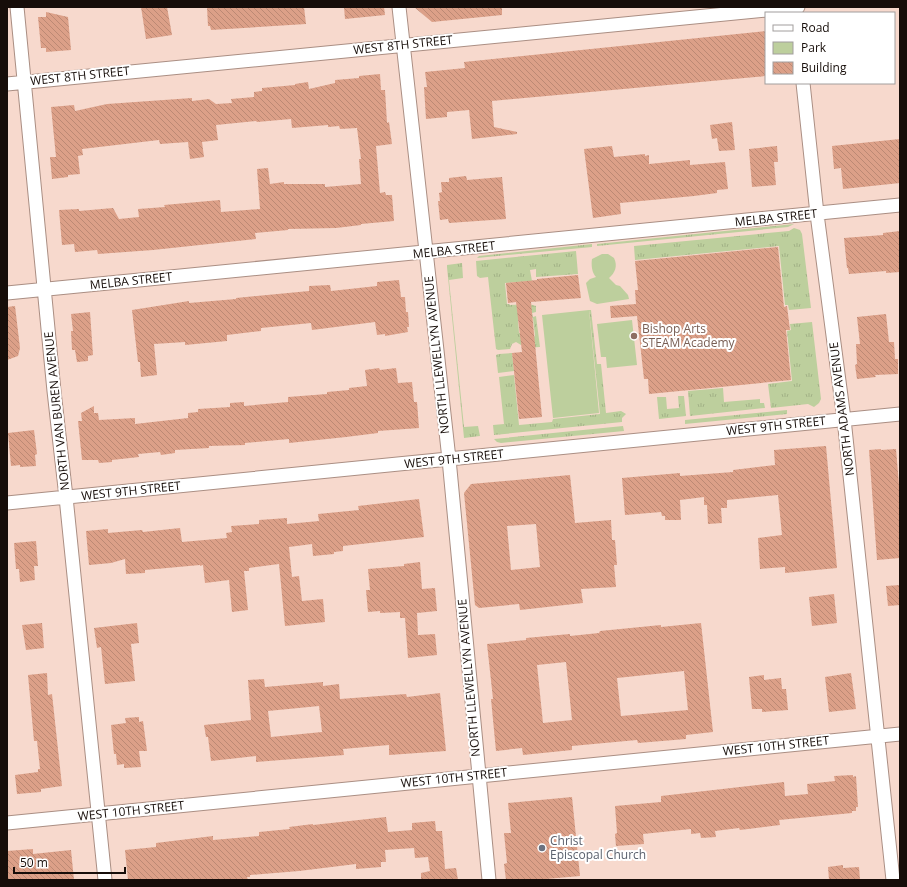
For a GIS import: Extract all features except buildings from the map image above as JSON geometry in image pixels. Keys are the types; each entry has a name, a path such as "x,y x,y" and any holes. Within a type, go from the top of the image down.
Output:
{"street":[{"name":"NORTH VAN BUREN AVENUE","path":"17,7 44,290 105,880"},
{"name":"NORTH LLEWELLYN AVENUE","path":"399,7 449,459 489,880"},
{"name":"WEST 8TH STREET","path":"7,84 798,7"},
{"name":"NORTH ADAMS AVENUE","path":"803,84 816,214 844,420 893,880"},
{"name":"MELBA STREET","path":"7,293 426,253 900,205"},
{"name":"WEST 9TH STREET","path":"7,503 900,414"},
{"name":"WEST 10TH STREET","path":"7,823 900,734"}],"green space":[{"path":"794,224 788,227 597,246 597,244"},
{"path":"794,228 800,230 802,234 811,308 789,310 788,305 785,305 779,246 635,260 634,246 789,231"},
{"path":"592,244 592,247 477,258 479,256"},
{"path":"576,251 578,274 536,277 536,269 530,270 532,281 505,283 507,304 529,304 536,306 536,312 532,313 533,317 536,316 540,347 523,348 535,336 533,318 518,320 519,333 529,332 529,338 521,345 516,342 512,344 510,349 496,349 488,277 480,278 477,276 476,261"},
{"path":"602,254 608,254 614,258 616,264 615,269 609,278 616,285 620,286 628,295 629,299 597,304 590,301 586,283 590,279 596,277 592,269 592,259"},
{"path":"462,263 463,278 449,280 464,427 478,426 480,436 464,438 447,267 447,265"},
{"path":"589,310 591,310 597,364 601,364 606,413 621,411 626,414 622,418 622,422 494,435 493,425 504,424 499,377 514,375 519,425 552,422 553,419 600,414"},
{"path":"589,310 599,413 553,418 542,315"},
{"path":"632,320 637,365 607,368 606,357 601,357 597,324"},
{"path":"812,322 821,399 814,407 808,404 771,408 768,384 792,381 787,331 791,330 790,324"},
{"path":"512,353 514,371 498,373 496,355"},
{"path":"723,388 724,402 760,399 760,403 764,403 765,408 690,416 688,391"},
{"path":"678,396 684,396 686,416 659,419 657,397 666,397 667,409 679,408"},
{"path":"787,410 787,414 685,424 685,420"},
{"path":"623,426 624,431 501,443 494,439"}],"place":[{"name":"Bishop Arts STEAM Academy","path":"634,336"},
{"name":"Christ Episcopal Church","path":"542,848"}]}
